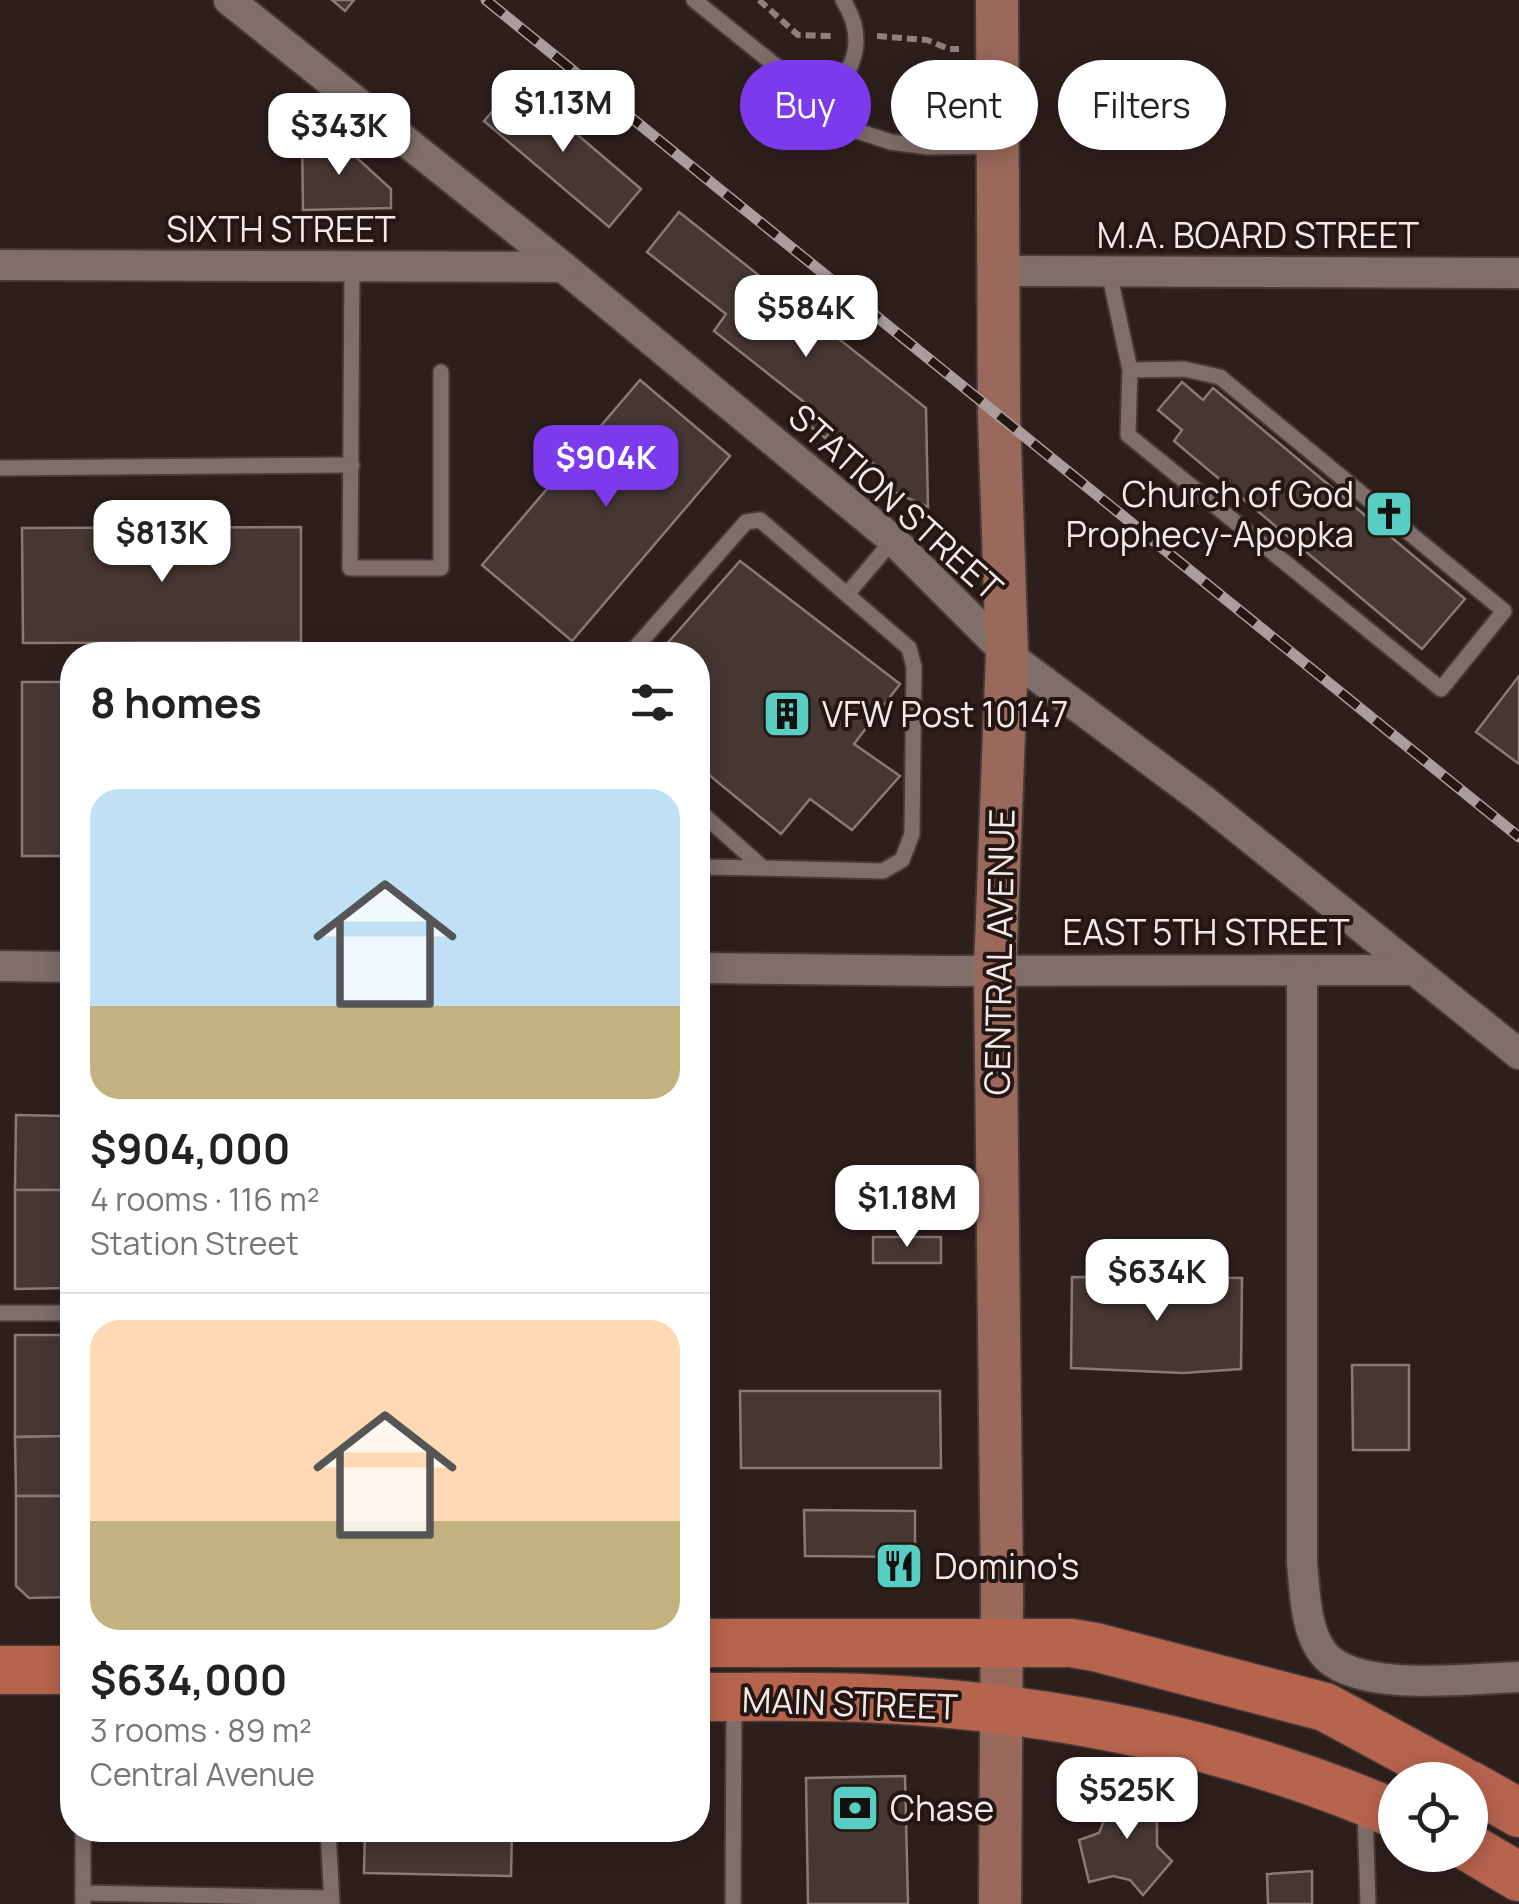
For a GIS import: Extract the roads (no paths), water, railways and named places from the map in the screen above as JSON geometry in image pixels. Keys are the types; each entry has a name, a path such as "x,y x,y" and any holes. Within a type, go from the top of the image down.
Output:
{"main road":[{"name":"MAIN STREET","path":"710,1643 1071,1643 1325,1707 1427,1762"},
{"path":"0,1670 60,1670"},
{"name":"MAIN STREET","path":"716,1698 864,1698 1075,1721 1283,1770 1378,1806"},
{"path":"1488,1796 1519,1813"},
{"path":"1488,1858 1519,1876"}],"street":[{"name":"STATION STREET","path":"228,0 562,266 892,540 1007,654 1203,800 1519,1054"},
{"name":"CENTRAL AVENUE","path":"996,0 997,60"},
{"name":"CENTRAL AVENUE","path":"998,150 997,271 1007,654 995,970 1002,1644 1000,1904"},
{"name":"SIXTH STREET","path":"0,266 562,266"},
{"name":"M.A. BOARD STREET","path":"997,271 1519,273"},
{"path":"0,966 60,967"},
{"name":"EAST 5TH STREET","path":"710,968 1414,970"},
{"path":"1302,970 1302,1563 1314,1637 1321,1652 1349,1672 1387,1679 1519,1677"}],"lane":[{"path":"694,0 768,60"},
{"path":"843,0 855,36 854,60"},
{"path":"352,266 350,568 440,568 441,372"},
{"path":"1108,272 1130,370 1128,435 1440,688 1504,611 1220,377 1184,369 1130,370"},
{"path":"0,468 352,466"},
{"path":"641,642 746,522 760,520 909,648 914,667 912,834 902,860 883,871 710,867"},
{"path":"848,593 892,540"},
{"path":"710,821 763,868"},
{"path":"0,1313 60,1313"},
{"path":"716,1698 734,1904"},
{"path":"1368,1904 1378,1823"},
{"path":"83,1842 83,1899 332,1901 329,1842"}],"railway":[{"path":"486,0 1519,837"}],"place":[{"name":"Church of God Prophecy-Apopka","path":"1389,514"},
{"name":"VFW Post 10147","path":"787,714"},
{"name":"Domino's","path":"899,1566"},
{"name":"Chase","path":"855,1808"}]}
